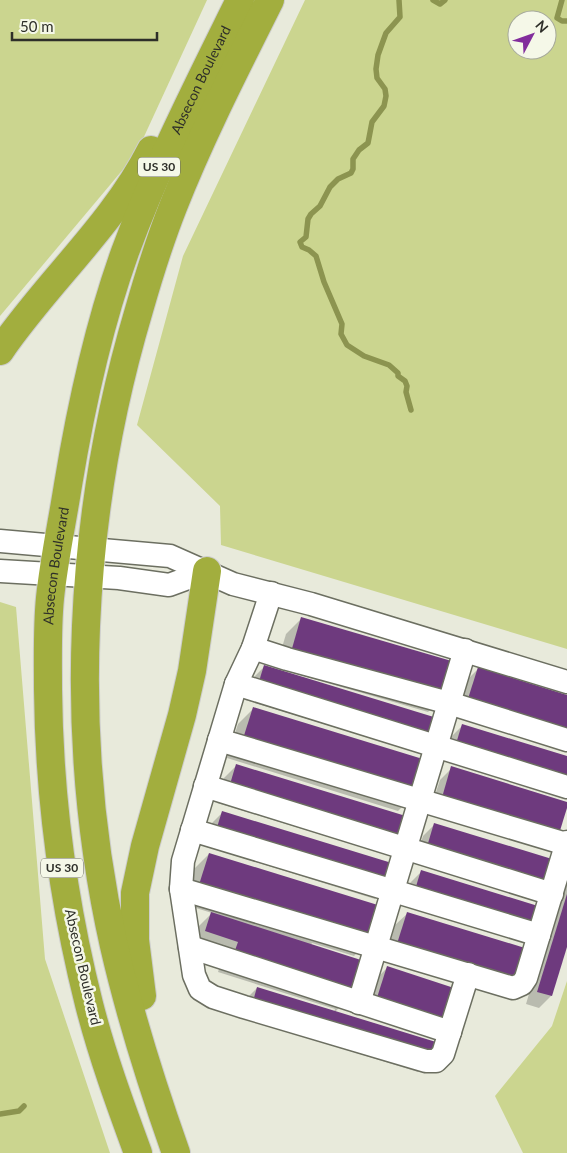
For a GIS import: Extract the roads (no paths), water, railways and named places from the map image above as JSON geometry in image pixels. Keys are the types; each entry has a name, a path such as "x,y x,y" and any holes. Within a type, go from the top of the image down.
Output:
{"highway":[{"path":"0,351 26,315 108,215 144,163 207,34 234,0"},
{"name":"Absecon Boulevard","path":"138,1153 109,1070 90,1006 74,936 62,866 53,793 48,724 50,599 85,396 100,334 125,253 176,129 240,0"},
{"name":"Absecon Boulevard","path":"176,1153 131,1014 114,945 101,876 91,802 85,690 92,549 99,483 106,444 129,344 149,276 172,208 270,0"},
{"path":"152,1080 135,940 135,893 145,846 190,680 200,627 207,571"}],"street":[{"path":"0,540 170,556 233,584 465,650 567,682"},
{"path":"0,570 119,578 169,585 207,571"},
{"path":"270,593 253,648 236,684 183,862 181,889 194,975 200,989 213,997 426,1061 436,1061 443,1054 468,974"},
{"path":"253,648 449,703 567,740"},
{"path":"359,1002 465,650"},
{"path":"236,684 567,787"},
{"path":"181,889 513,988 522,984 526,978 567,843 219,740"},
{"path":"206,786 552,894"},
{"path":"192,830 539,935"},
{"path":"190,947 450,1032"}],"waterway":[{"path":"399,0 400,17 386,33 378,55 376,69 377,78 385,89 384,106 372,122 368,143 359,150 353,159 351,173 338,179 330,187 320,206 308,219 306,237 300,242 302,247 316,256 324,282 342,324 341,334 347,345 364,356 389,365 398,373 398,376 405,381 407,386 406,392 411,410"},
{"path":"433,0 440,4 445,0"},
{"path":"562,0 557,18 567,21"},
{"path":"0,1114 19,1111 24,1106"}]}
